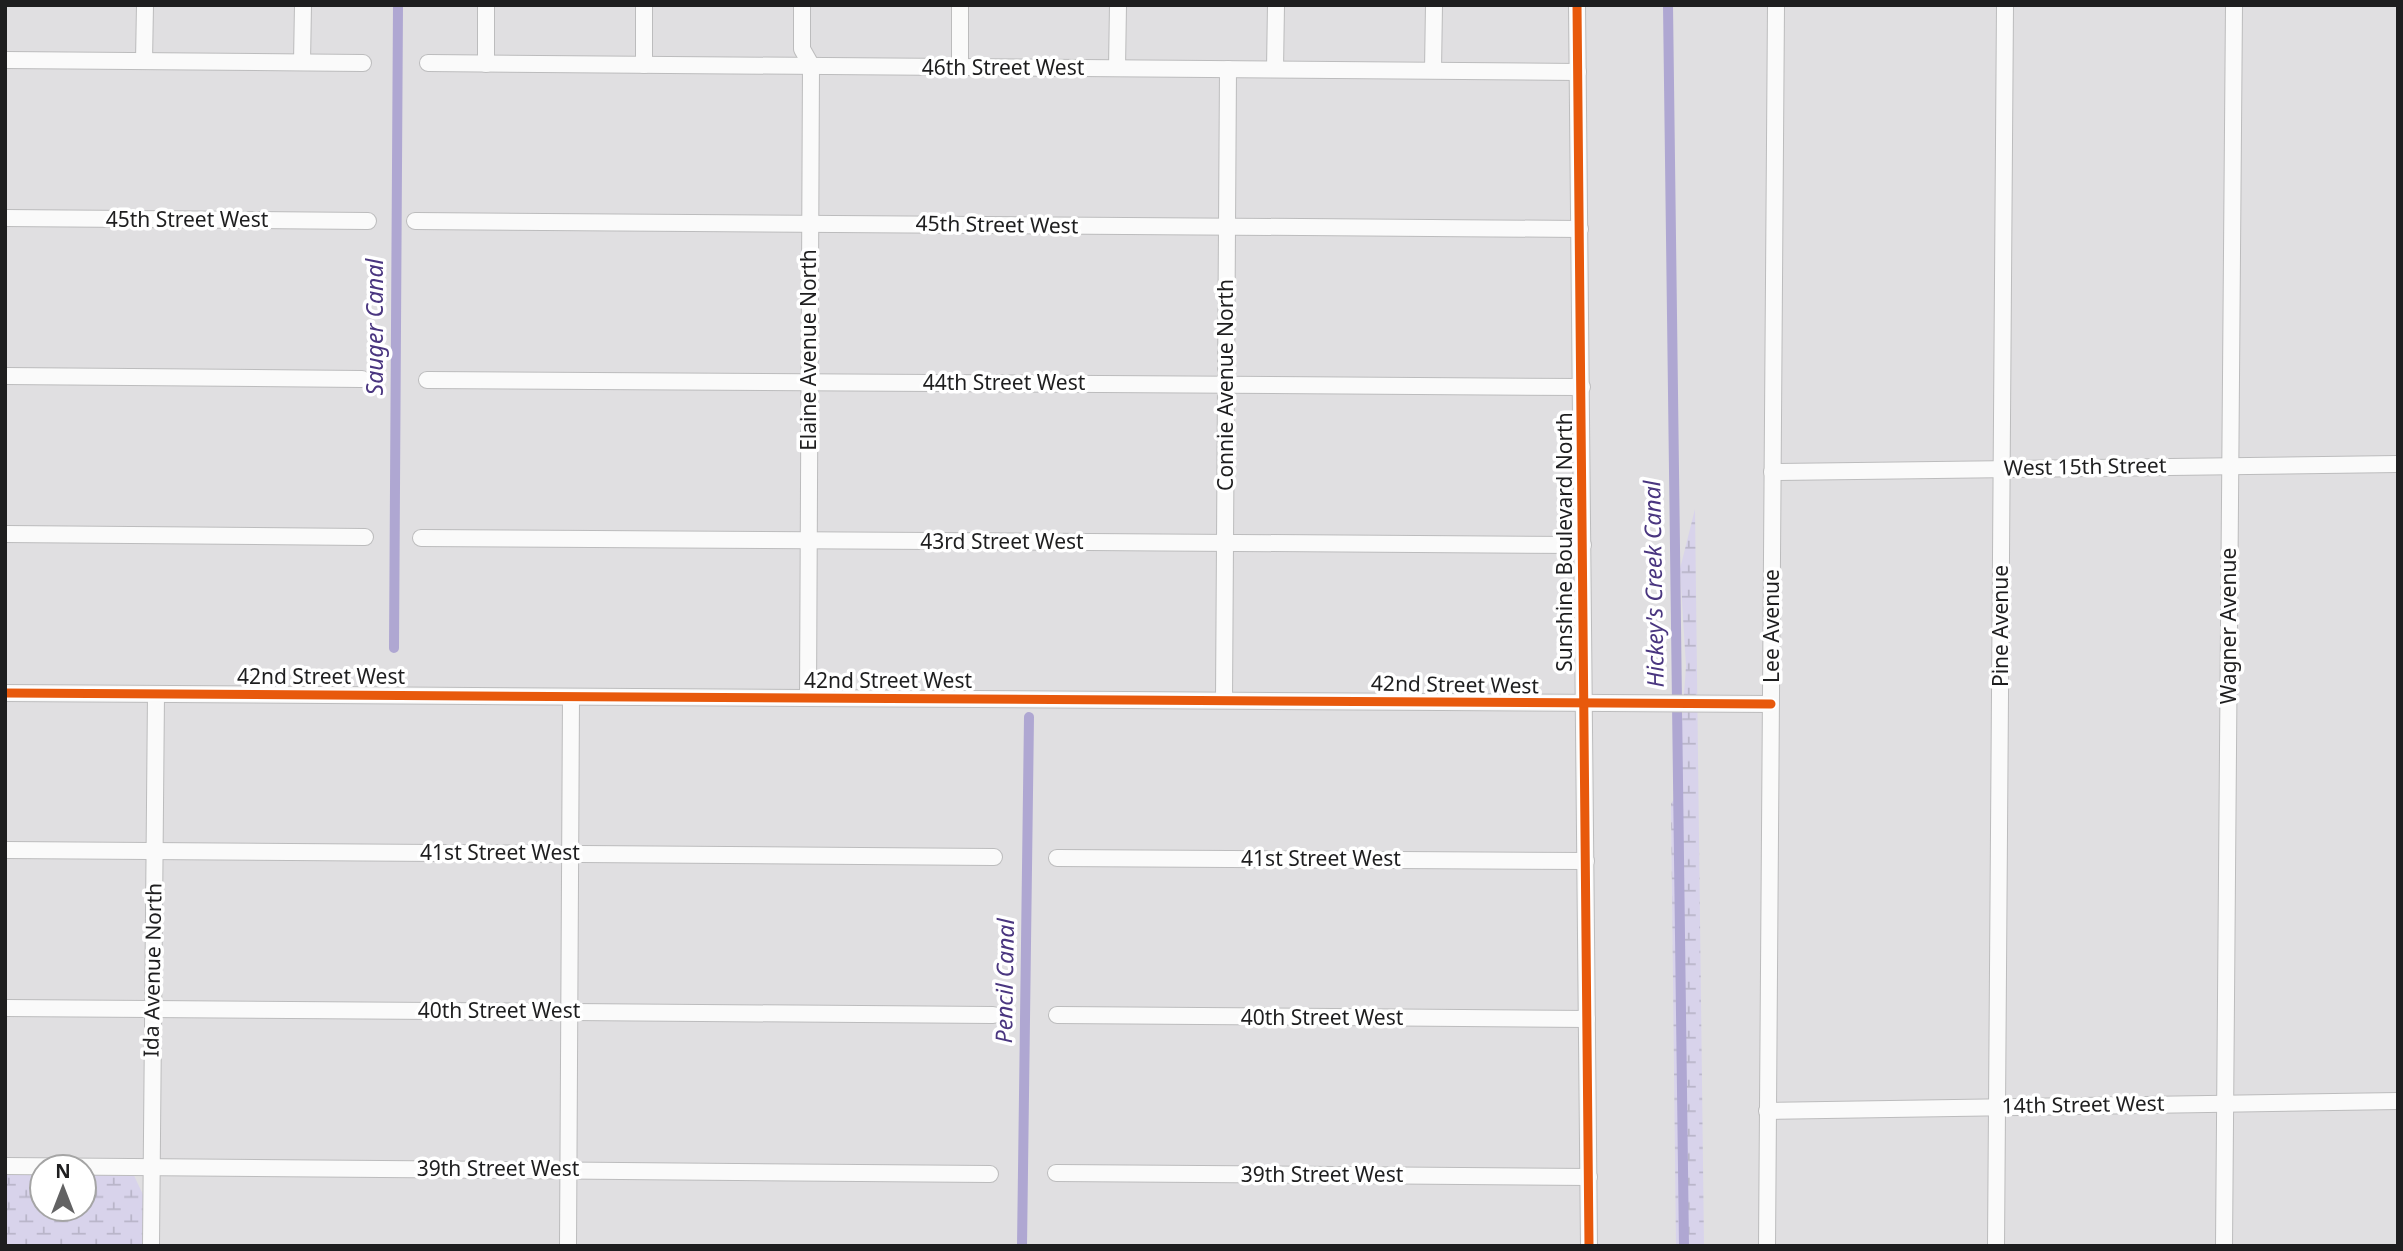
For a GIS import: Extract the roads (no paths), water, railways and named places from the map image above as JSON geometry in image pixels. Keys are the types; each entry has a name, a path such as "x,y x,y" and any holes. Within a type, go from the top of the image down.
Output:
{"street":[{"path":"144,61 145,5"},
{"path":"302,62 303,5"},
{"path":"486,5 486,64"},
{"path":"644,5 644,65"},
{"name":"Elaine Avenue North","path":"802,5 802,49 811,65 808,698"},
{"path":"960,5 960,67"},
{"path":"1117,68 1118,5"},
{"path":"1276,5 1276,69"},
{"path":"1433,70 1434,5"},
{"name":"Sunshine Boulevard North","path":"1577,5 1589,1246"},
{"name":"Lee Avenue","path":"1767,1246 1776,5"},
{"name":"Pine Avenue","path":"1996,1246 2005,5"},
{"name":"Wagner Avenue","path":"2224,1246 2234,5"},
{"path":"5,60 363,63"},
{"name":"46th Street West","path":"428,63 1578,72"},
{"name":"Connie Avenue North","path":"1224,700 1228,69"},
{"name":"45th Street West","path":"5,218 368,221"},
{"name":"45th Street West","path":"415,221 1580,229"},
{"path":"5,376 362,379"},
{"name":"44th Street West","path":"426,380 1582,387"},
{"name":"West 15th Street","path":"1772,472 2398,464"},
{"path":"5,534 365,537"},
{"name":"43rd Street West","path":"421,538 1583,545"},
{"name":"42nd Street West","path":"5,692 1771,704"},
{"name":"Ida Avenue North","path":"151,1246 156,694"},
{"path":"568,1246 571,697"},
{"name":"41st Street West","path":"5,850 994,857"},
{"name":"41st Street West","path":"1057,858 1586,861"},
{"name":"40th Street West","path":"5,1008 993,1015"},
{"name":"40th Street West","path":"1057,1016 1587,1019"},
{"name":"14th Street West","path":"1767,1111 2398,1101"},
{"name":"39th Street West","path":"5,1166 990,1174"},
{"name":"39th Street West","path":"1056,1173 1589,1177"}],"waterway":[{"name":"Sauger Canal","path":"394,648 398,5"},
{"name":"Hickey's Creek Canal","path":"1668,5 1684,1246"},
{"name":"Pencil Canal","path":"1022,1246 1029,717"}]}
